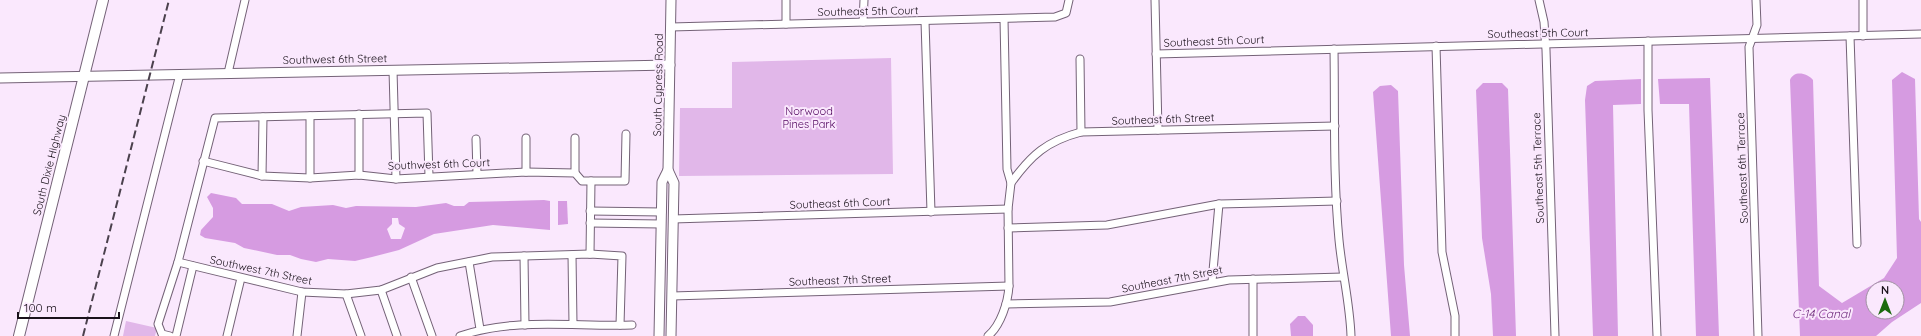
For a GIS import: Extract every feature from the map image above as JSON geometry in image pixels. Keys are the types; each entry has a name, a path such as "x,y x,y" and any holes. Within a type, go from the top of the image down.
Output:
{"main road":[{"name":"South Dixie Highway","path":"19,336 103,0"}],"street":[{"path":"228,73 245,0"},
{"name":"South Cypress Road","path":"659,336 662,182 668,170 671,0"},
{"path":"786,0 786,24"},
{"path":"863,22 864,0"},
{"name":"Southeast 5th Court","path":"671,27 1055,17 1066,13 1069,0"},
{"path":"1154,0 1158,130"},
{"name":"Southeast 5th Terrace","path":"1539,0 1544,22 1555,336"},
{"name":"Southeast 6th Terrace","path":"1756,0 1757,25 1749,47 1758,336"},
{"path":"1863,0 1863,36"},
{"path":"988,336 1000,319 1006,304 1009,286 1008,209 1011,183 1007,169 1004,19"},
{"path":"925,21 931,212"},
{"name":"Southeast 5th Court","path":"1156,54 1921,34"},
{"path":"1850,36 1857,244"},
{"path":"1648,41 1648,110 1657,336"},
{"path":"1436,46 1442,252 1455,316 1455,336"},
{"path":"1334,49 1337,201 1343,277 1348,302 1351,336"},
{"path":"1080,59 1081,132"},
{"name":"Southwest 6th Street","path":"0,78 670,65"},
{"path":"393,70 396,179"},
{"path":"114,336 180,74"},
{"path":"170,336 162,334 158,324 178,262 215,118 427,113 429,176"},
{"path":"359,114 359,175"},
{"path":"310,116 310,178"},
{"path":"262,176 263,117"},
{"name":"Southeast 6th Street","path":"1011,183 1025,164 1047,145 1064,137 1081,132 1335,126"},
{"name":"Southwest 6th Court","path":"203,161 262,176 310,178 359,175 396,179 429,176 526,172 575,173 582,181 625,181 626,134"},
{"path":"526,138 526,172"},
{"path":"575,138 575,173"},
{"path":"476,139 477,174"},
{"name":"South Cypress Road","path":"668,170 674,183 671,336"},
{"path":"590,254 591,181"},
{"path":"1008,228 1108,225 1219,204 1337,201"},
{"path":"1212,282 1219,204"},
{"name":"Southeast 6th Court","path":"673,219 1008,209"},
{"path":"590,211 662,212"},
{"path":"590,223 661,224"},
{"name":"Southwest 7th Street","path":"178,262 302,292 346,294 381,290 437,268 492,257 590,254 622,256 620,325"},
{"path":"572,255 573,324"},
{"path":"524,256 525,325"},
{"path":"469,262 480,329"},
{"path":"176,336 193,266"},
{"path":"411,277 432,336"},
{"name":"Southeast 7th Street","path":"1006,304 1110,302 1212,282 1253,279 1343,277"},
{"path":"227,336 242,278"},
{"path":"1253,279 1253,336"},
{"name":"Southeast 7th Street","path":"672,296 1009,286"},
{"path":"381,290 397,336"},
{"path":"297,336 302,292"},
{"path":"346,294 361,336"},
{"path":"460,336 480,329 525,325 632,325"}],"green space":[{"name":"Norwood Pines Park","path":"891,58 893,174 679,176 680,108 732,108 732,62"},
{"path":"126,321 157,328 155,336 123,336"}],"water":[{"name":"C-14 Canal","path":"1902,72 1915,79 1919,219 1921,222 1921,303 1905,313 1905,280 1881,280 1884,278 1897,258 1892,80"},
{"name":"C-14 Canal","path":"1797,74 1804,74 1813,80 1819,286 1842,303 1865,289 1865,320 1895,320 1876,336 1800,336 1790,80"},
{"path":"1710,78 1719,336 1696,336 1689,104 1660,104 1658,79"},
{"path":"1641,79 1641,104 1613,105 1618,336 1593,336 1585,100 1587,86 1595,81"},
{"path":"1483,83 1502,83 1508,89 1516,336 1493,336 1491,294 1482,238 1476,90"},
{"path":"1391,85 1398,91 1404,265 1410,336 1391,336 1373,92 1380,86"},
{"path":"211,193 236,198 242,204 272,204 289,211 301,207 333,205 346,208 356,206 416,207 446,203 454,206 464,206 469,202 544,200 550,201 550,230 493,225 434,234 399,250 355,261 328,259 316,262 290,255 277,255 244,248 235,243 205,238 200,235 201,230 213,217 213,208 207,197","holes":["392,218 398,218 399,224 405,228 401,239 391,239 387,229 392,224"]},
{"path":"558,201 567,201 568,224 558,225"},
{"path":"1298,316 1305,316 1313,325 1313,336 1291,336 1290,324"}],"railway":[{"path":"83,336 169,0"}]}
